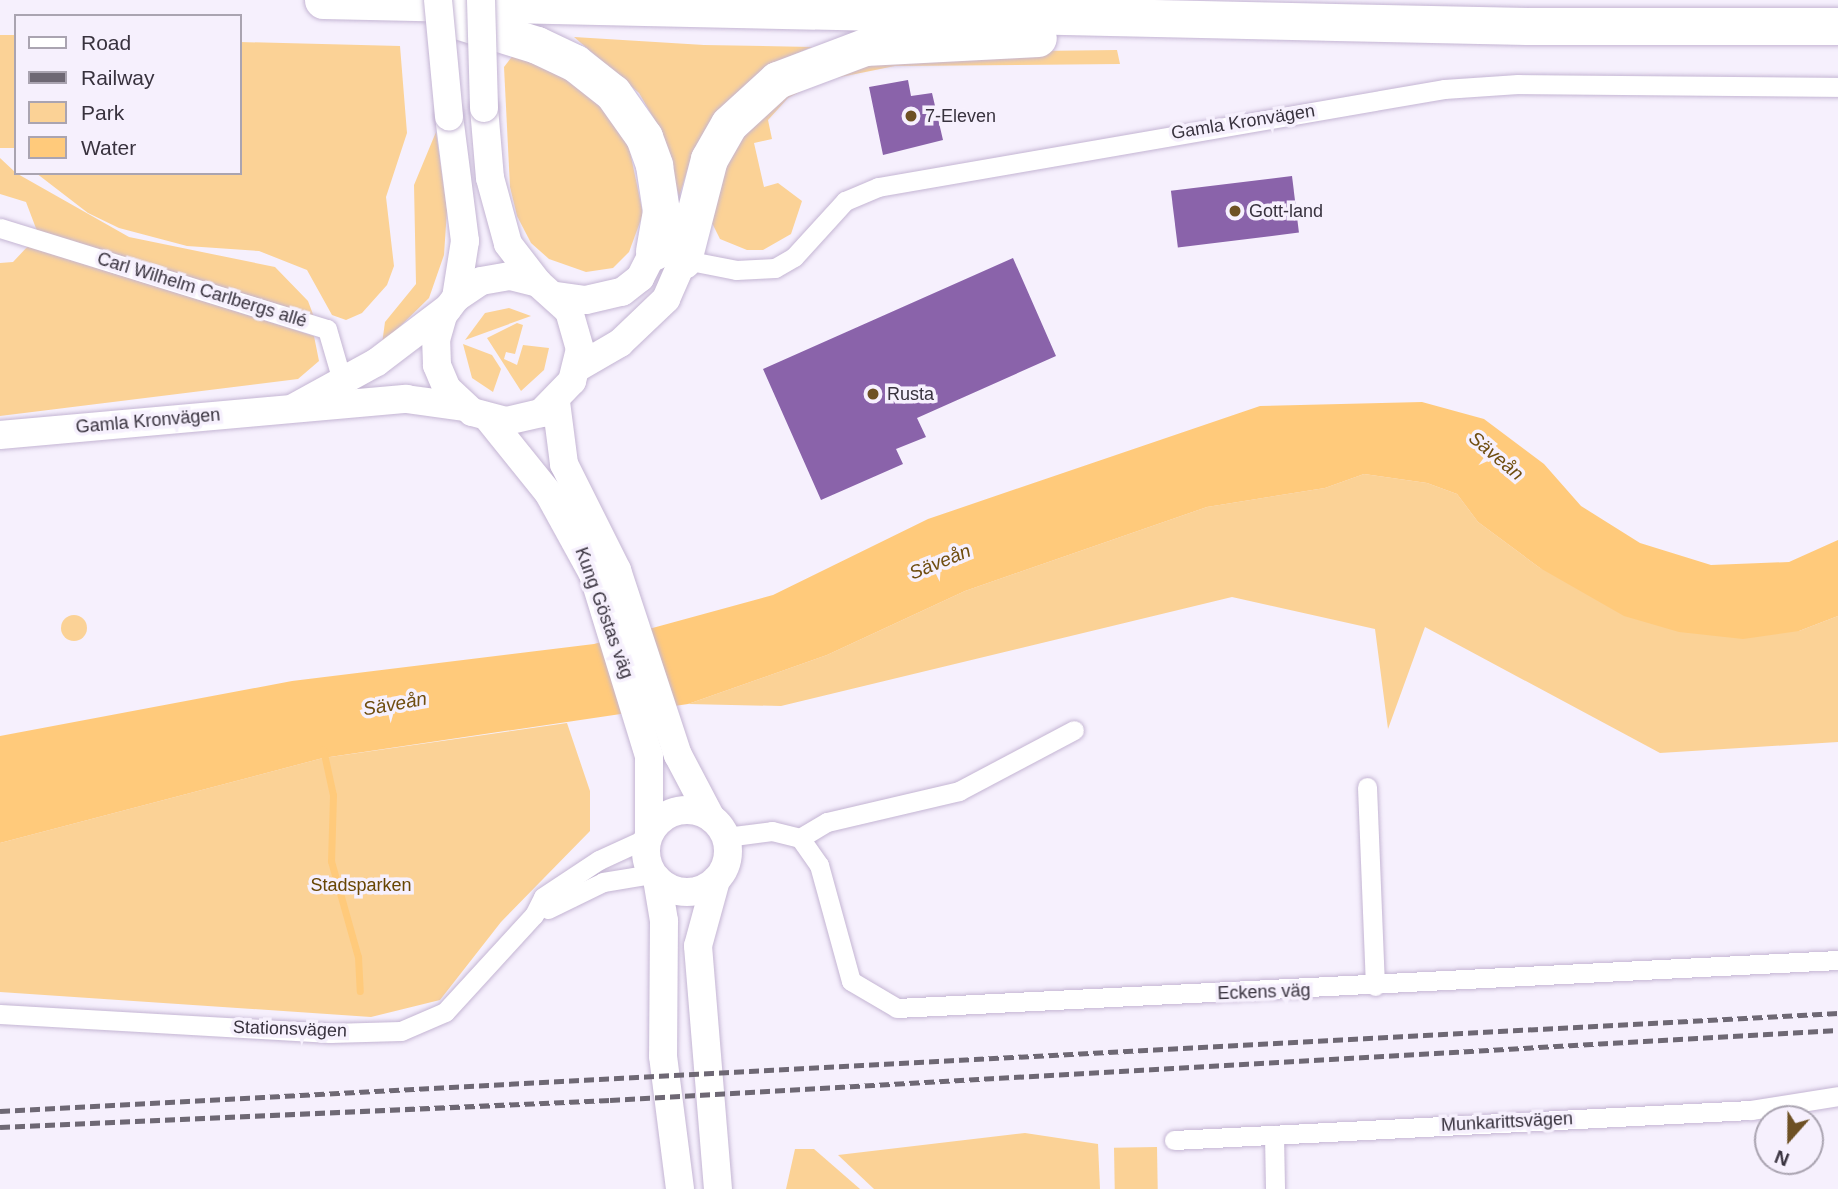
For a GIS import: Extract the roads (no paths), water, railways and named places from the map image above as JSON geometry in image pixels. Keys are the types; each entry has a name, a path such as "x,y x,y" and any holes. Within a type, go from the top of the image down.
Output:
{"highway":[{"path":"323,0 1527,26 1838,27"},
{"path":"339,0 396,6 514,36 597,79 630,116 654,165 668,256"},
{"path":"668,256 709,159 729,124 777,80 864,47 993,38 1838,27"}],"main road":[{"path":"438,0 449,116 466,241 452,303 436,340 437,365 447,389 477,413 524,419 556,402 577,369 620,343 666,299 668,256"},
{"path":"481,0 484,108 498,216 509,243 577,329 577,369"},
{"path":"452,303 500,276 586,300 622,292 668,256"},
{"name":"Gamla Kronvägen","path":"345,393 377,362 452,303"},
{"name":"Gamla Kronvägen","path":"0,435 295,407 345,393 406,399 477,413"},
{"name":"Kung Göstas väg","path":"556,402 564,464 621,613 656,726 718,827"},
{"name":"Kung Göstas väg","path":"477,413 574,535 621,613"},
{"name":"Kung Göstas väg","path":"656,726 649,756 648,836 664,921 663,1056 680,1189"},
{"path":"648,836 676,811 718,827 727,859 716,880 698,946 718,1189"},
{"path":"655,877 683,892 716,880"}],"street":[{"name":"Gamla Kronvägen","path":"668,256 736,270 775,268 794,257 845,201 902,181 1444,89 1518,84 1838,87"},
{"name":"Carl Wilhelm Carlbergs allé","path":"0,228 327,329 345,393"},
{"path":"718,827 765,831 800,838 827,822 959,791 1074,730"},
{"path":"1367,787 1375,986"},
{"name":"Stationsvägen","path":"0,1014 330,1033 401,1031 445,1012 534,915 543,897 599,860 648,836"},
{"name":"Eckens väg","path":"800,838 819,865 852,981 897,1008 1375,986 1838,960"},
{"name":"Stationsvägen","path":"534,915 603,882 655,877"},
{"name":"Munkarittsvägen","path":"1174,1140 1751,1110 1838,1096"},
{"path":"1274,1135 1275,1189"}],"water":[{"name":"Säveån","path":"1422,402 1484,419 1544,464 1581,506 1640,543 1711,565 1789,562 1838,540 1838,616 1799,631 1743,639 1679,632 1624,616 1540,568 1478,522 1457,494 1427,483 1364,474 1325,488 1207,507 965,591 827,655 688,704 323,758 0,843 0,736 292,681 594,644 773,595 928,519 1260,406"}],"waterway":[{"path":"323,749 333,795 331,861 358,957 360,991"}],"railway":[{"path":"0,1111 1838,1013"},
{"path":"0,1127 610,1100 1838,1030"}],"place":[{"name":"7-Eleven","path":"911,116"},
{"name":"Gott-land","path":"1235,211"},
{"name":"Rusta","path":"873,394"}],"park label":[{"name":"Stadsparken","path":"361,885"}]}
